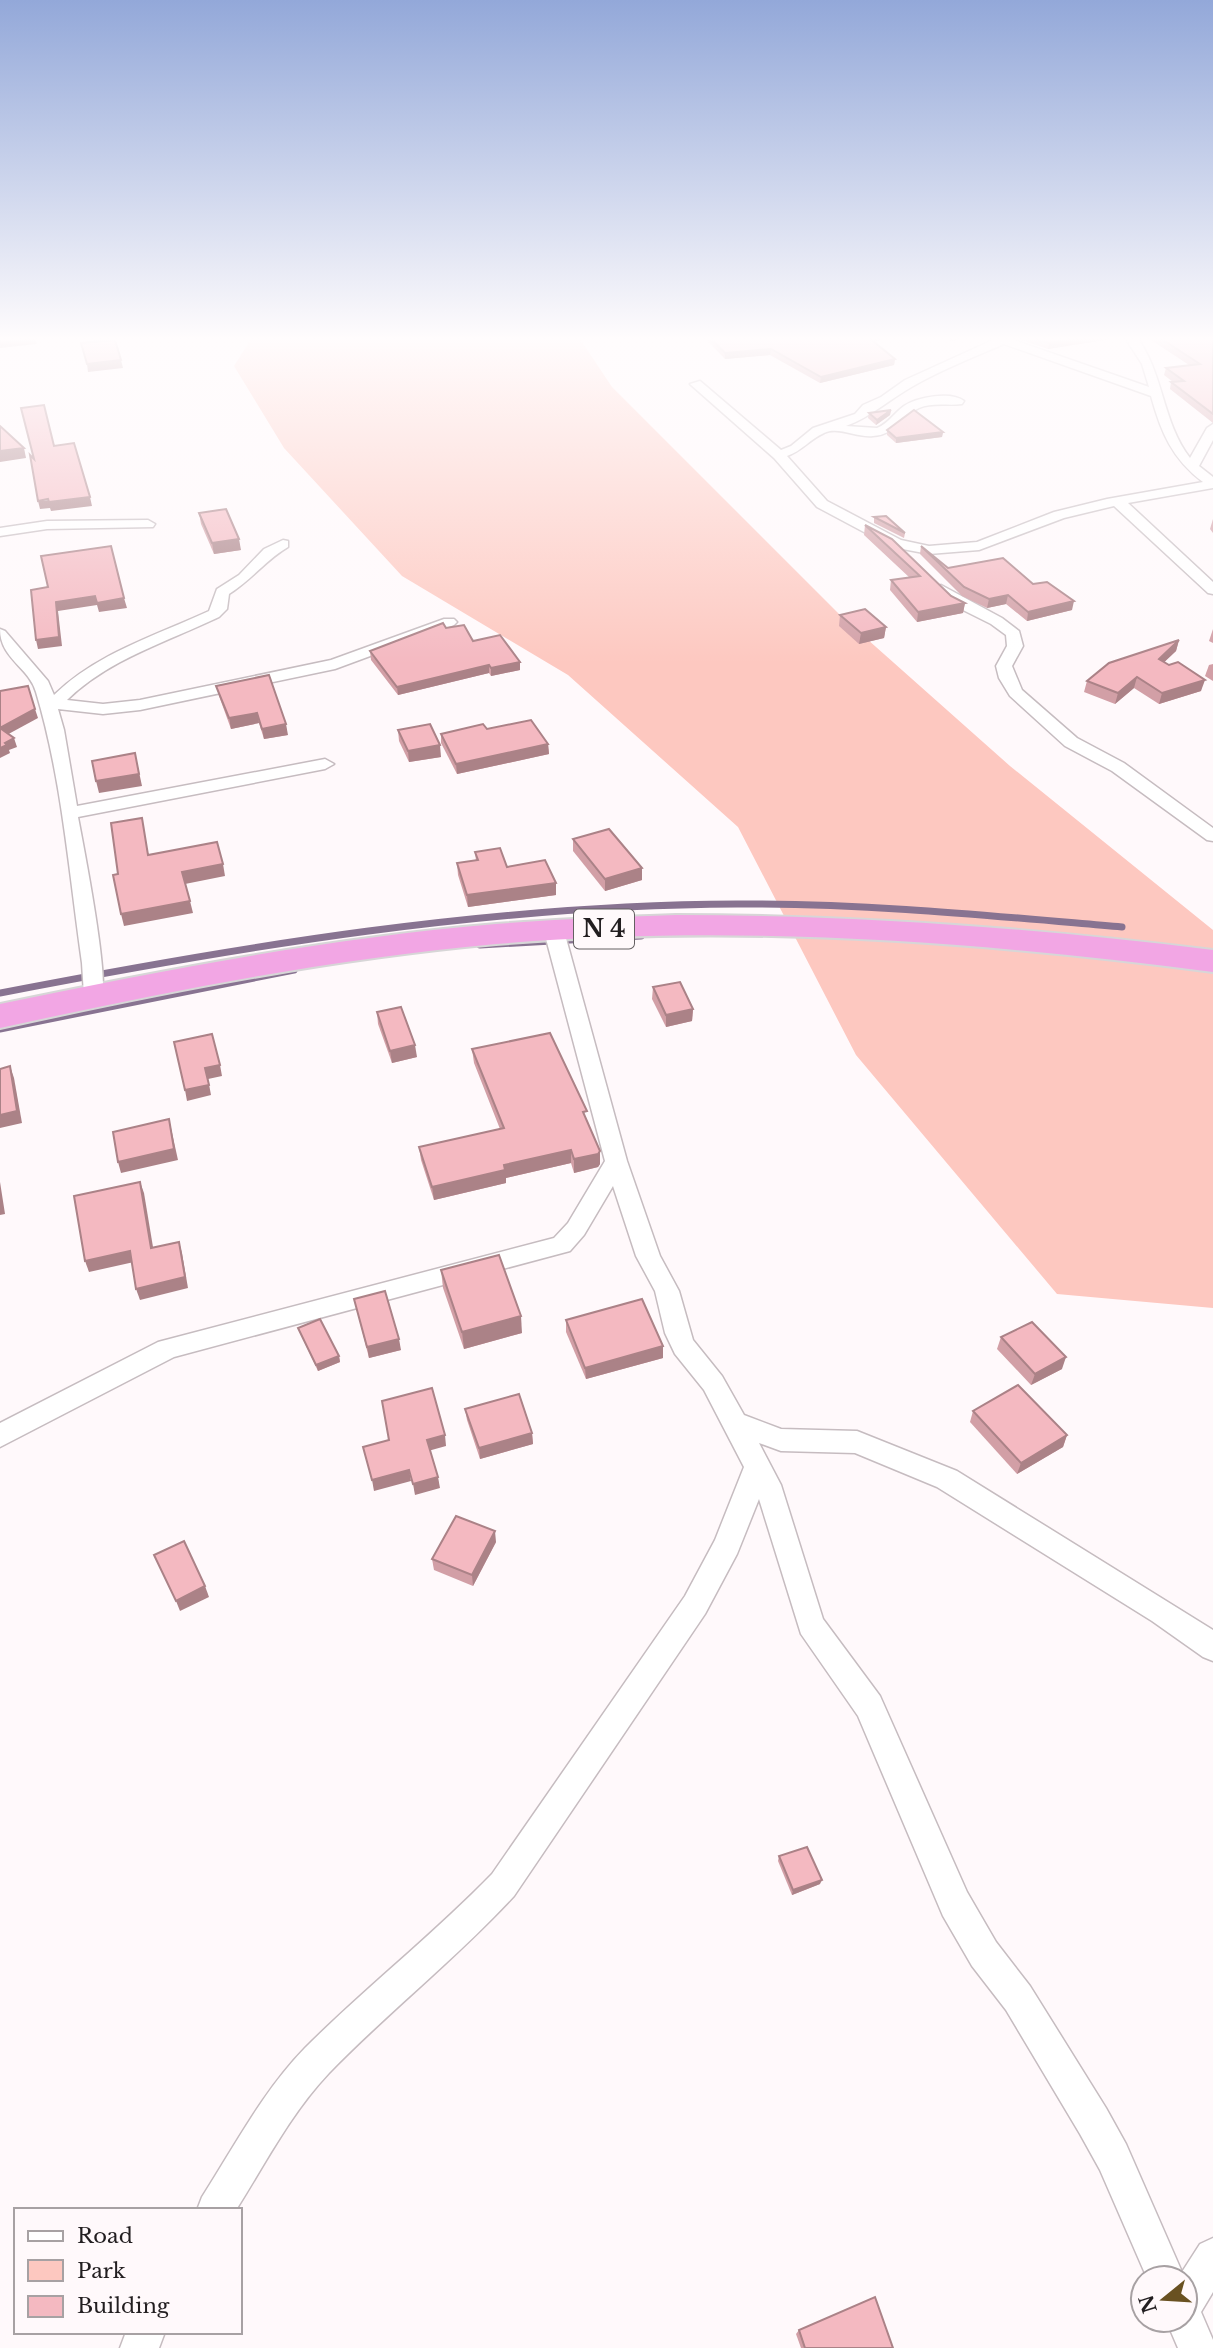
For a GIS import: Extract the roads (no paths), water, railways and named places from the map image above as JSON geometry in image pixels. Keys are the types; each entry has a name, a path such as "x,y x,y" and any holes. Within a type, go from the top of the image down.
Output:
{"highway":[{"name":"N 4","path":"0,1016 94,995 273,963 376,948 554,930 741,924 920,930 1078,942 1213,961"}],"street":[{"path":"768,446 817,500 897,544 944,551 979,546 1059,515 1116,501 1213,483"},
{"path":"779,455 800,446"},
{"path":"1175,446 1192,467 1213,483"},
{"path":"1192,467 1204,446"},
{"path":"1116,501 1213,590"},
{"path":"0,532 47,525 148,524"},
{"path":"51,703 73,683 119,654 214,614 219,609 222,592 244,578 269,552 283,544"},
{"path":"897,544 960,604 1000,622 1014,634 1015,646 1004,666 1007,678 1016,693 1076,745 1118,767 1213,836"},
{"path":"51,703 103,709 167,699 335,663 449,622"},
{"path":"0,634 41,684 51,703 92,963 94,995"},
{"path":"22,689 41,684"},
{"path":"69,813 325,764"},
{"path":"554,930 616,1161 648,1256 667,1291 677,1333 684,1347 713,1383 768,1485 811,1625 869,1706 955,1904 984,1954 1018,1998 1093,2121 1113,2157 1160,2264"},
{"path":"0,1436 167,1349 562,1245 576,1229 616,1161"},
{"path":"735,1423 789,1441 857,1442 947,1479 1162,1612 1213,1647"},
{"path":"216,2208 280,2107 316,2062 471,1919 503,1885 695,1605 727,1545 758,1466"},
{"path":"1199,2280 1213,2257"}],"waterway":[{"path":"0,993 183,959 367,931 459,920 644,906 834,906 1122,927"},
{"path":"480,945 641,936"},
{"path":"0,1029 294,970"}]}
